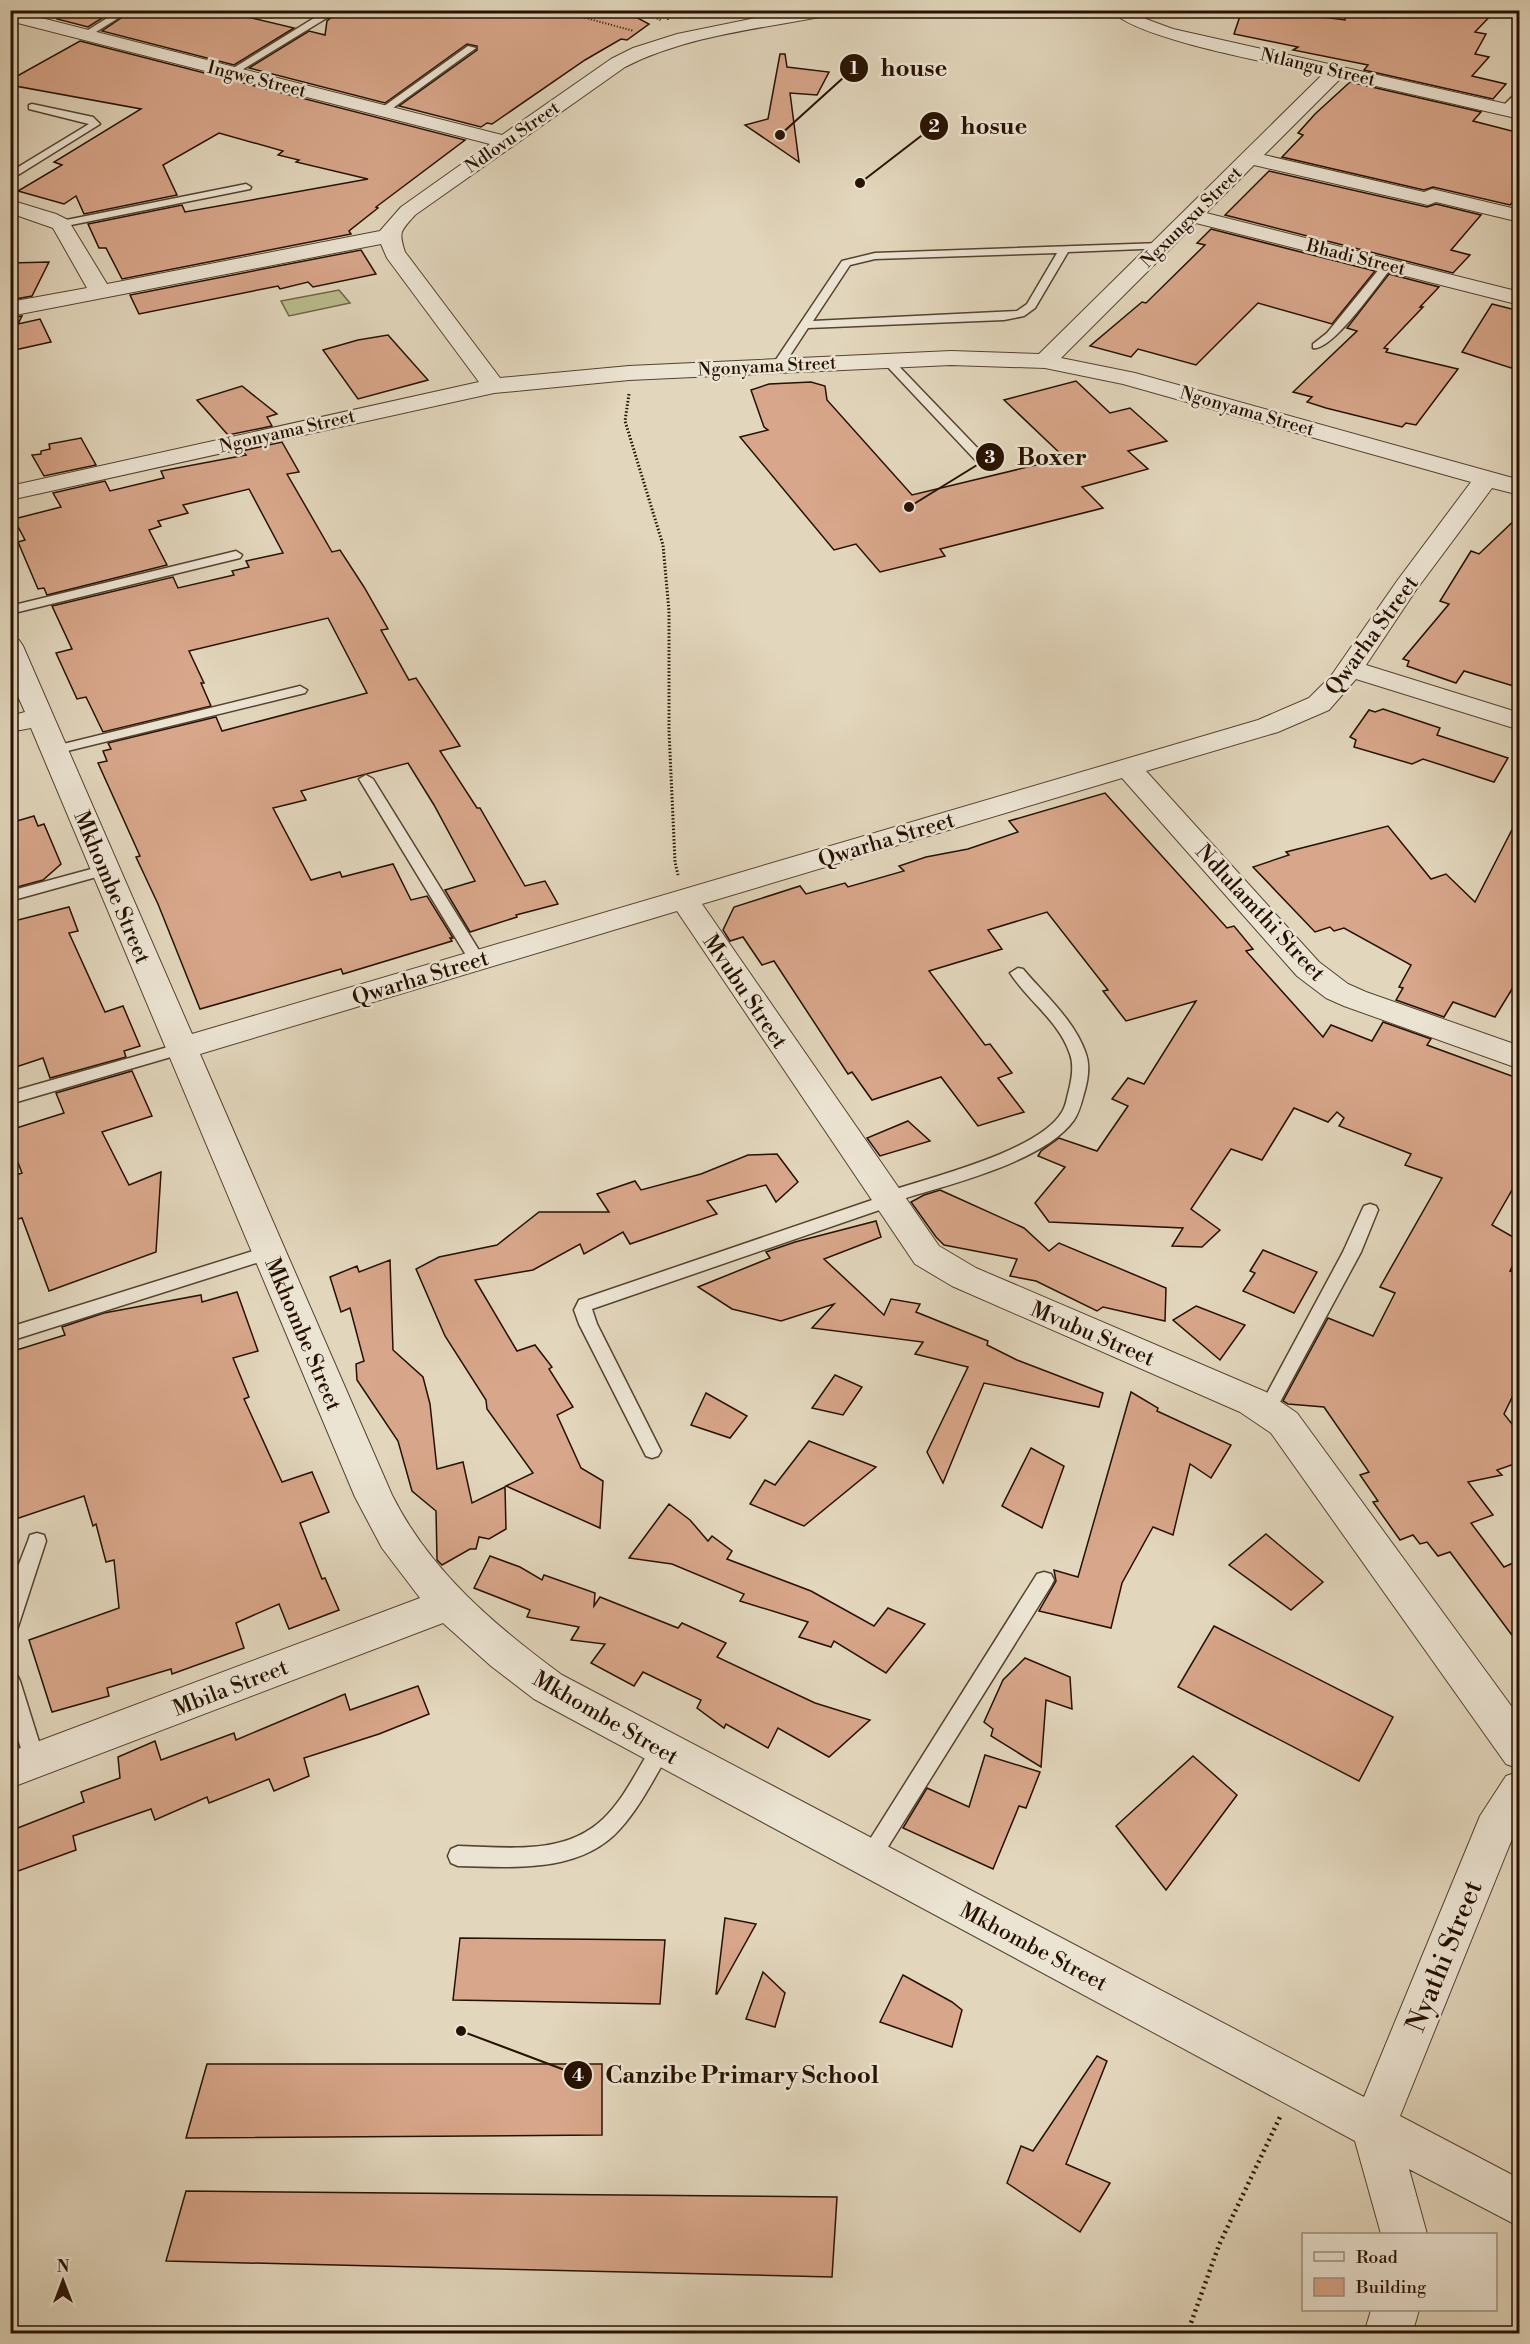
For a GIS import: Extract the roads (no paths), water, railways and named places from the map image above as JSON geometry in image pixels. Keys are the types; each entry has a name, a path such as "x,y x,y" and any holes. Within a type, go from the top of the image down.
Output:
{"street":[{"name":"Ndlovu Street","path":"389,236 392,228 408,211 618,63 640,52 701,34 825,10"},
{"name":"Ntlangu Street","path":"1120,10 1139,23 1161,31 1512,111"},
{"name":"Ingwe Street","path":"10,15 504,142"},
{"name":"Ngxungxu Street","path":"1045,361 1337,71"},
{"path":"1251,158 1428,199 1432,195 1520,216"},
{"path":"10,206 61,224 100,291"},
{"name":"Bhadi Street","path":"1193,216 1520,299"},
{"path":"10,309 389,236 395,253 494,386"},
{"name":"Ngonyama Street","path":"10,493 494,386 630,373 779,364 982,358 1045,361 1148,383 1520,488"},
{"name":"Qwarha Street","path":"182,1048 1296,716 1319,704 1351,669 1389,610 1486,478"},
{"name":"Mkhombe Street","path":"10,646 26,720 55,750 374,1497 395,1537 421,1573 449,1604 482,1636 548,1687 1520,2204"},
{"path":"1351,669 1520,722"},
{"name":"Ndlulamthi Street","path":"1127,767 1308,969 1321,980 1355,999 1520,1058"},
{"name":"Mvubu Street","path":"684,899 887,1200 927,1255 944,1267 1267,1410 1284,1423 1520,1751"},
{"name":"Mbila Street","path":"23,1766 449,1604"},
{"name":"Nyathi Street","path":"1374,2126 1495,1829 1520,1789"},
{"path":"1374,2126 1403,2233"},
{"path":"1388,2334 1395,2311"}],"lane":[{"path":"85,35 127,10"},
{"path":"232,72 333,10"},
{"path":"383,111 471,48"},
{"path":"1512,111 1520,92"},
{"path":"10,177 95,124 89,119 32,107"},
{"path":"61,224 246,187"},
{"path":"779,364 846,263 856,258 1162,246"},
{"path":"805,325 1004,317 1020,314 1031,306 1065,249"},
{"path":"1317,346 1330,335 1388,265"},
{"path":"887,360 983,461"},
{"path":"10,610 236,555"},
{"path":"55,750 300,690"},
{"path":"366,779 477,960"},
{"path":"10,896 106,870"},
{"path":"652,1451 588,1324 583,1310 585,1305 1024,1151 1050,1136 1067,1117 1075,1098 1079,1077 1078,1054 1070,1036 1018,973"},
{"path":"10,1098 182,1048"},
{"path":"1267,1410 1352,1252 1370,1210"},
{"path":"10,1334 269,1252"},
{"path":"10,1624 18,1593 38,1541"},
{"path":"869,1859 1044,1580"},
{"path":"10,1681 23,1766"},
{"path":"458,1856 555,1855 594,1839 609,1828 620,1814 661,1749"}],"place":[{"name":"house","path":"780,135"},
{"name":"hosue","path":"860,183"},
{"name":"Boxer","path":"909,507"},
{"name":"Canzibe Primary School","path":"461,2031"}]}
